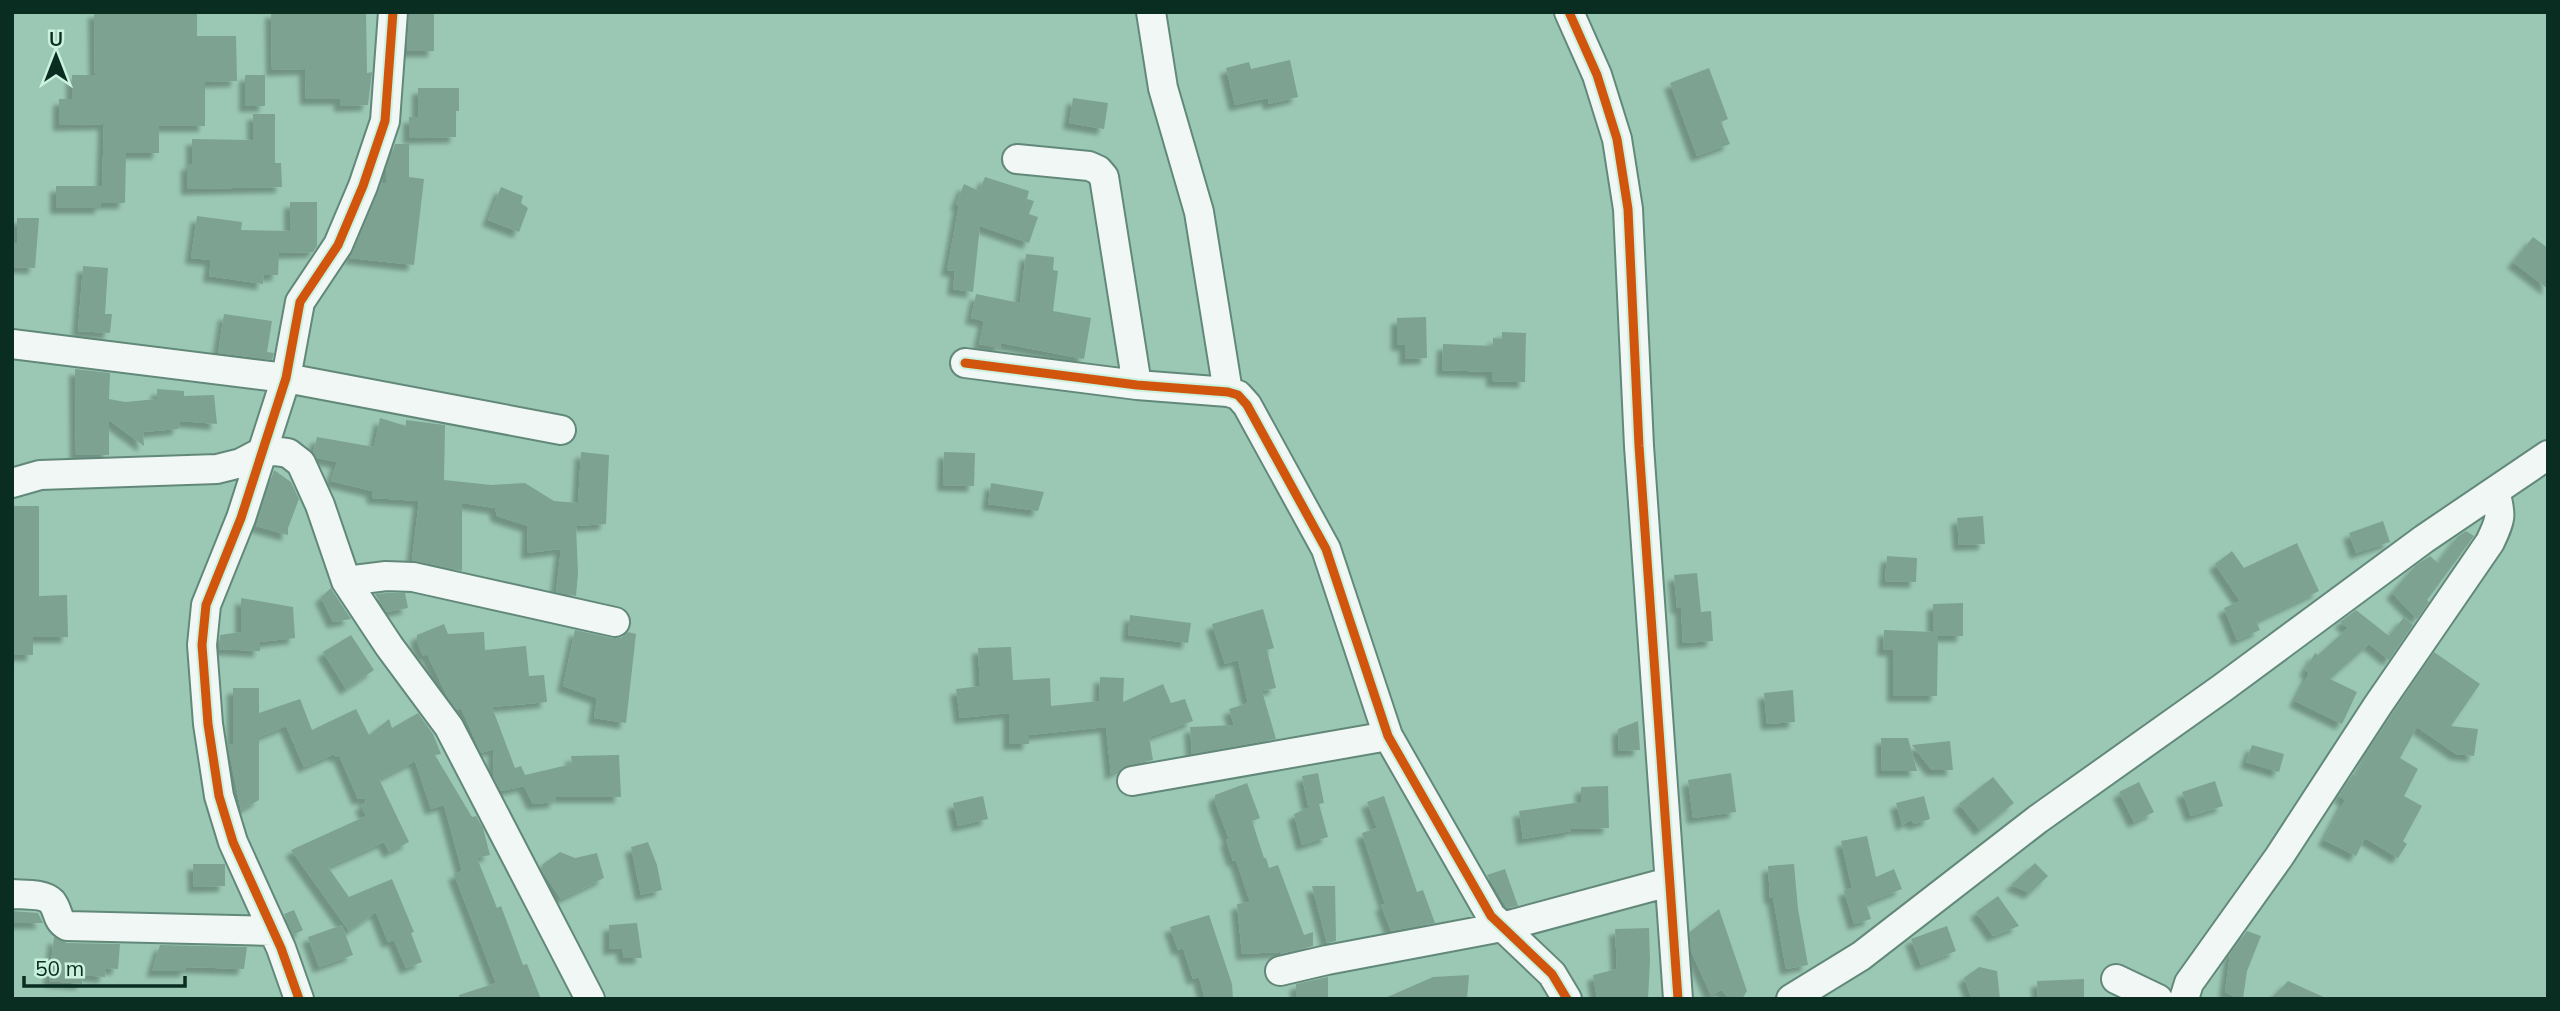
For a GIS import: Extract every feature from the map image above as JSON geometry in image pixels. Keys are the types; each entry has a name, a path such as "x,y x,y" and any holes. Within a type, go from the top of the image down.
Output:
{"street":[{"path":"299,999 281,948 233,842 219,796 208,724 202,645 206,606 241,519 286,378 300,302 338,245 363,186 385,121 393,12"},
{"path":"1151,12 1163,88 1199,212 1228,392"},
{"path":"1569,12 1597,75 1617,139 1628,209 1639,446 1678,999"},
{"path":"1017,159 1089,166 1104,177 1137,384"},
{"path":"12,344 286,378 561,430"},
{"path":"965,363 1238,395 1247,405 1326,549 1388,736 1492,916 1552,974 1567,999"},
{"path":"12,483 40,475 217,469 241,463 262,452 274,451 288,453 301,463 320,505 346,581 389,646 449,727 590,999"},
{"path":"1791,999 1861,956 2038,819 2221,689 2424,539 2548,455"},
{"path":"2184,999 2189,984 2279,857 2378,705 2490,542 2501,513 2495,491"},
{"path":"346,581 386,576 413,577 615,622"},
{"path":"1132,781 1388,736"},
{"path":"1280,971 1502,927 1669,882"},
{"path":"12,894 42,896 51,901 60,922 67,926 272,931"},
{"path":"2116,979 2158,999"}],"building":[{"path":"94,12 197,12 197,36 236,36 237,81 205,82 205,126 159,126 159,153 126,153 125,203 101,203 101,208 56,208 56,186 102,186 104,124 59,125 59,99 72,99 72,75 95,75"},
{"path":"271,12 366,12 367,73 372,72 368,105 340,106 340,99 306,99 305,69 272,70"},
{"path":"409,12 434,12 434,51 407,51"},
{"path":"1290,60 1298,97 1269,104 1268,98 1235,105 1226,68 1249,62 1251,69"},
{"path":"1709,68 1728,119 1721,122 1730,144 1697,156 1670,83"},
{"path":"245,75 265,75 265,106 245,106"},
{"path":"418,88 459,88 456,137 409,138 409,117 418,117"},
{"path":"1073,98 1108,103 1104,129 1069,123"},
{"path":"253,114 275,114 275,163 281,163 282,187 187,189 187,164 192,164 192,139 253,140"},
{"path":"395,144 409,144 409,177 424,179 414,265 350,258 382,183 386,183 386,170"},
{"path":"985,177 1029,191 1027,199 1034,201 1029,214 1038,217 1029,243 980,226 973,292 953,289 955,271 947,270 959,205 956,204 964,184 979,191"},
{"path":"501,187 523,196 521,203 528,208 519,232 488,220"},
{"path":"290,202 317,202 317,246 313,252 279,253 278,275 264,275 263,284 209,276 211,260 191,258 197,216 242,222 241,230 290,231"},
{"path":"17,218 39,218 35,268 12,267 12,243 17,243"},
{"path":"2533,237 2548,248 2548,289 2513,262"},
{"path":"1026,254 1054,257 1053,270 1058,271 1053,311 1091,318 1084,359 1001,343 1000,348 979,344 984,321 971,318 976,294 1020,303"},
{"path":"83,266 108,268 105,314 112,314 110,333 78,331"},
{"path":"224,314 272,321 267,352 274,353 272,360 218,353"},
{"path":"1426,317 1427,358 1405,359 1405,345 1397,345 1397,318"},
{"path":"1502,332 1526,333 1525,382 1492,381 1492,372 1442,370 1443,344 1493,346 1493,338 1502,339"},
{"path":"75,369 110,373 109,399 125,402 157,399 157,389 184,391 184,396 214,395 217,424 180,421 178,429 143,432 144,446 109,420 109,455 76,455"},
{"path":"380,418 406,426 406,420 445,425 444,480 491,485 525,483 554,501 578,503 581,452 609,455 606,524 576,526 576,596 556,592 561,549 527,553 528,526 497,516 495,508 462,503 462,571 412,560 419,501 373,498 372,491 331,481 337,462 317,458 313,453 317,437 374,447"},
{"path":"944,452 975,453 974,486 943,485"},
{"path":"274,470 291,482 299,499 288,535 256,526"},
{"path":"991,483 1044,492 1038,511 988,504"},
{"path":"12,506 39,506 39,596 67,595 68,637 33,637 33,655 12,655"},
{"path":"1983,516 1985,544 1959,545 1957,518"},
{"path":"2383,521 2390,542 2356,553 2349,533"},
{"path":"2466,531 2474,536 2427,600 2429,602 2417,619 2392,593 2416,565 2430,556 2438,563 2458,536"},
{"path":"2297,543 2319,591 2256,621 2260,630 2237,640 2224,608 2240,601 2215,564 2232,551 2244,568"},
{"path":"1887,556 1917,558 1916,582 1885,581"},
{"path":"1697,573 1701,612 1711,611 1713,641 1683,643 1681,608 1677,608 1674,575"},
{"path":"331,588 351,619 333,622 321,597"},
{"path":"405,593 408,608 387,612 375,594"},
{"path":"241,598 293,607 295,638 260,642 260,651 219,649 220,635 241,632"},
{"path":"1963,603 1963,636 1938,636 1937,696 1893,696 1893,650 1883,650 1884,630 1933,632 1933,604"},
{"path":"1263,609 1274,648 1267,650 1276,688 1262,691 1276,739 1192,754 1190,727 1234,725 1229,709 1248,703 1238,660 1225,664 1212,624"},
{"path":"2356,610 2389,636 2404,617 2413,625 2389,660 2369,644 2330,679 2357,692 2342,724 2295,701 2309,673 2305,670 2315,653 2318,655 2348,628 2340,622"},
{"path":"1130,615 1191,623 1188,643 1128,635"},
{"path":"444,624 448,634 484,632 485,650 526,646 529,676 544,675 547,702 492,707 515,768 521,766 525,775 572,764 571,756 619,755 621,797 555,797 556,802 533,804 524,786 501,791 493,777 494,749 481,753 461,708 457,710 447,696 427,654 423,656 417,642 417,635"},
{"path":"575,630 612,638 621,638 628,632 636,634 626,723 594,718 597,698 563,686"},
{"path":"351,635 374,670 346,689 323,652"},
{"path":"1011,647 1013,680 1050,678 1051,706 1099,701 1100,677 1124,678 1123,702 1163,684 1171,703 1185,699 1193,721 1149,737 1153,760 1129,765 1111,774 1106,727 1029,735 1029,744 1009,744 1009,713 960,718 956,689 980,686 978,648"},
{"path":"2434,652 2480,684 2451,726 2478,729 2474,756 2456,754 2417,727 2400,758 2418,769 2404,796 2422,806 2403,841 2407,844 2398,858 2365,838 2356,856 2324,840 2345,800 2339,796 2353,774 2356,776 2375,740"},
{"path":"233,688 259,688 259,713 300,699 312,730 356,709 369,735 389,719 392,728 418,713 433,734 441,754 435,755 472,817 476,816 483,828 490,855 477,858 497,908 501,906 523,965 527,964 541,999 460,999 459,995 496,983 454,874 462,871 444,805 431,809 415,761 379,779 409,842 389,852 384,842 328,867 349,897 392,879 414,932 411,933 422,962 406,968 394,940 388,942 376,912 349,931 291,850 366,816 361,805 366,802 365,798 358,799 339,755 336,757 334,754 304,767 286,726 259,737 259,800 241,810 228,746 233,744"},
{"path":"1793,690 1795,722 1767,724 1764,693"},
{"path":"1638,721 1640,750 1619,751 1618,729"},
{"path":"1881,738 1908,738 1917,771 1882,771"},
{"path":"1950,741 1953,770 1932,770 1912,745"},
{"path":"2252,745 2284,754 2279,772 2246,762"},
{"path":"1318,773 1324,803 1319,804 1328,837 1302,845 1294,814 1317,804 1308,806 1302,776"},
{"path":"1731,773 1736,812 1693,818 1688,780"},
{"path":"1993,777 2014,803 1980,830 1959,804"},
{"path":"2215,781 2223,806 2191,816 2182,792"},
{"path":"2139,782 2154,812 2134,822 2119,792"},
{"path":"1247,783 1260,818 1252,821 1264,858 1269,868 1278,865 1304,935 1313,932 1313,946 1280,954 1242,954 1237,904 1250,902 1236,860 1233,861 1226,840 1229,839 1215,802 1215,795"},
{"path":"1608,786 1609,828 1571,829 1523,839 1519,811 1581,802 1581,787"},
{"path":"983,796 988,819 958,826 953,803"},
{"path":"1384,796 1417,892 1423,890 1435,923 1391,931 1381,905 1385,904 1362,833 1377,828 1367,802"},
{"path":"1924,796 1930,819 1914,824 1911,820 1902,825 1896,803"},
{"path":"1867,836 1876,877 1894,869 1902,889 1866,903 1871,919 1854,924 1844,890 1852,888 1841,841"},
{"path":"648,842 657,865 662,890 641,895 631,847"},
{"path":"560,852 575,858 597,853 604,878 561,899 541,869 543,864"},
{"path":"2035,863 2048,876 2030,893 2011,885"},
{"path":"193,864 225,864 225,886 194,887"},
{"path":"1794,864 1798,909 1808,965 1786,969 1773,898 1770,898 1768,866"},
{"path":"1505,869 1518,906 1507,908 1487,875"},
{"path":"1312,886 1335,886 1336,941 1327,943"},
{"path":"1998,896 2019,926 1993,936 1976,912"},
{"path":"1719,909 1747,991 1742,999 1729,999 1722,990 1711,995 1691,951 1690,932"},
{"path":"294,910 303,930 293,935 284,914"},
{"path":"12,911 38,913 43,923 12,923"},
{"path":"1209,915 1232,984 1233,999 1205,999 1199,977 1193,979 1183,948 1178,950 1170,927"},
{"path":"637,923 642,958 624,958 622,948 609,949 609,925"},
{"path":"342,925 353,955 319,967 308,937"},
{"path":"1947,926 1956,951 1921,965 1911,939"},
{"path":"1649,928 1648,999 1597,999 1593,975 1617,969 1615,929"},
{"path":"2247,931 2261,936 2247,971 2243,999 2239,999 2225,992 2230,954"},
{"path":"54,937 67,943 120,944 118,969 106,968 105,977 83,975 82,984 49,981"},
{"path":"160,945 247,947 244,969 186,967 186,971 152,971"},
{"path":"1979,967 1997,971 2000,999 1972,999 1964,978"},
{"path":"1469,975 1467,999 1383,999 1433,977"},
{"path":"1328,977 1328,999 1296,999 1296,984"},
{"path":"2084,979 2084,999 2038,999 2037,981"},
{"path":"2288,981 2328,999 2271,999"}],"cycle path":[{"path":"299,999 281,948 233,842 219,796 208,724 202,645 206,605 241,518 286,378 300,302 338,245 363,186 385,121 393,12"},
{"path":"1569,12 1597,75 1617,139 1628,209 1639,446 1678,999"},
{"path":"965,363 1238,395 1247,405 1326,549 1388,736 1491,916 1552,974 1567,999"}]}
